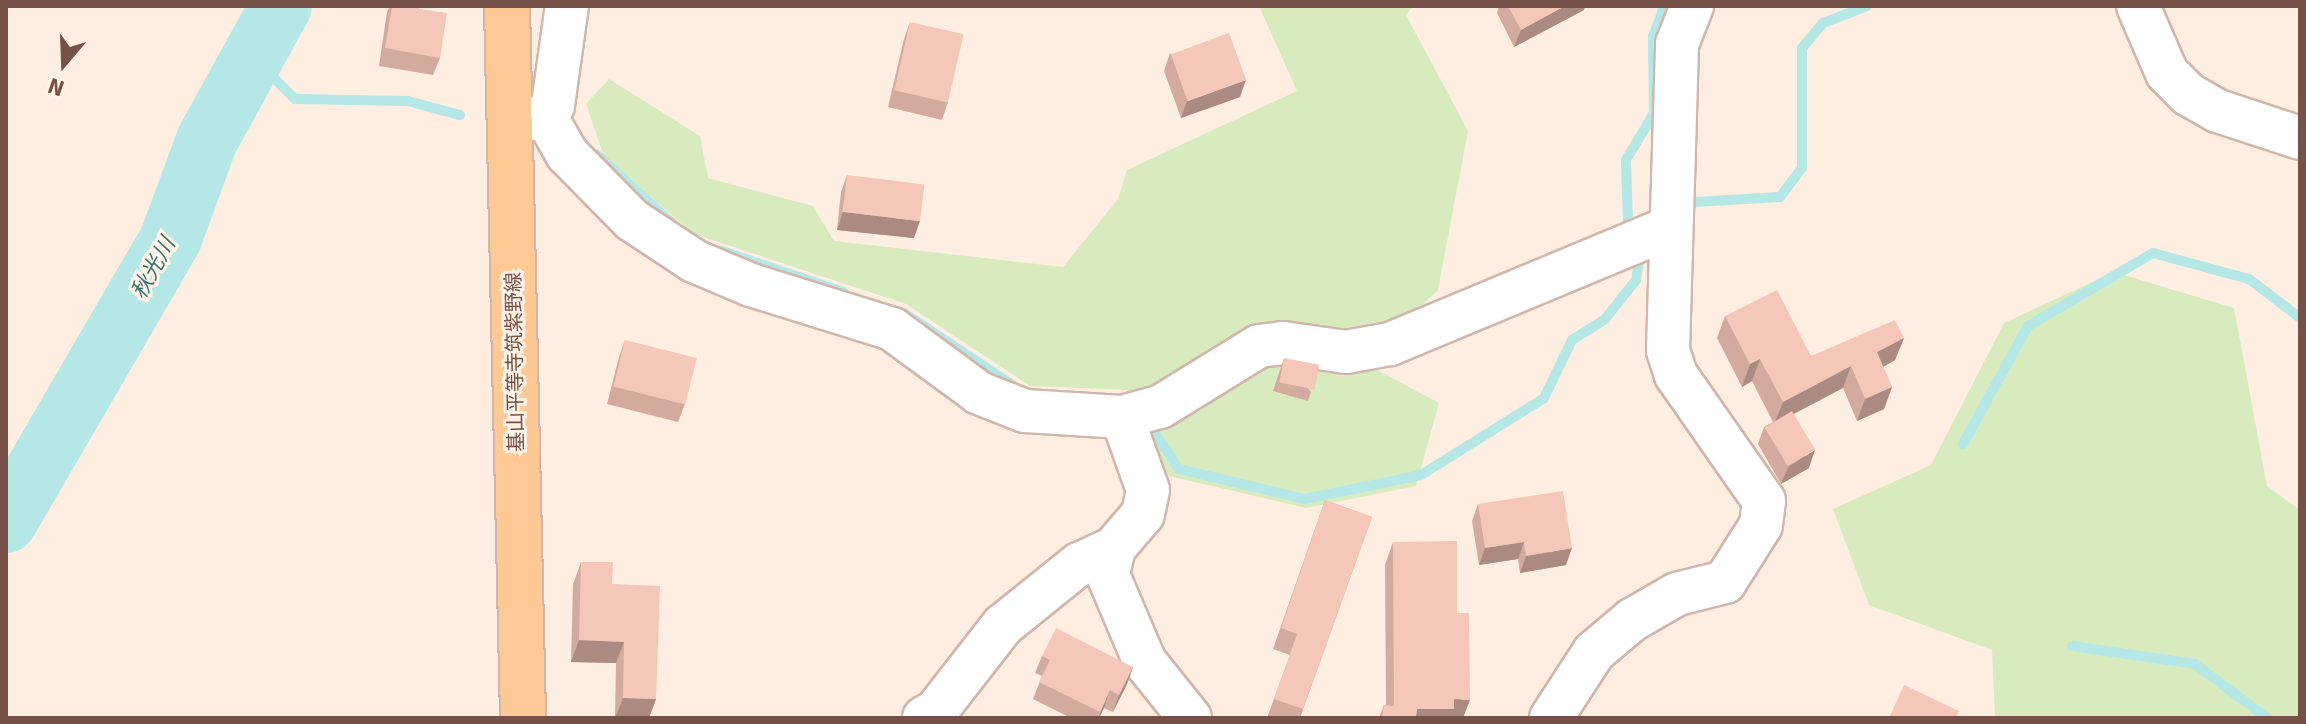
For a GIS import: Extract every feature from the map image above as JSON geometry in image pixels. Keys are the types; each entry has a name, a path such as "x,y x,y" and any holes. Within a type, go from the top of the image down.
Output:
{"main road":[{"name":"基山平等寺筑紫野線","path":"507,6 528,119 523,718"}],"street":[{"path":"567,6 555,93 528,119 632,220 694,261 751,285 892,329 979,393 1025,411 1122,417 1160,407 1259,346 1283,343 1346,352 1390,344 1669,228"},
{"path":"1551,718 1594,652 1632,620 1677,594 1725,582 1761,525 1764,501 1676,375 1668,350 1669,228 1677,44 1692,6"},
{"path":"2138,6 2167,73 2188,94 2218,111 2300,138"},
{"path":"924,718 936,711 1003,625 1079,564 1114,548 1143,514 1148,490 1122,417"},
{"path":"1114,548 1108,575 1145,662 1190,718"}],"green space":[{"path":"1259,6 1413,6 1406,15 1468,131 1438,290 1362,362 1439,403 1416,486 1306,508 1169,476 1128,390 1030,386 906,304 694,234 604,157 586,104 609,79 700,136 708,178 813,206 834,241 1063,267 1118,199 1127,170 1297,91"},
{"path":"2114,272 2234,308 2267,486 2300,510 2300,718 1995,718 1992,650 1869,605 1833,509 1931,465 2004,323"}],"building":[{"path":"392,6 419,6 419,9 447,13 440,58 385,48"},
{"path":"1508,6 1565,6 1521,30"},
{"path":"910,22 964,34 948,103 894,90"},
{"path":"1229,33 1246,80 1188,101 1171,54"},
{"path":"847,175 924,185 920,221 842,212"},
{"path":"1777,290 1811,356 1895,320 1904,338 1877,352 1892,387 1865,399 1851,366 1783,402 1760,359 1750,364 1725,316"},
{"path":"625,340 697,358 685,404 613,387"},
{"path":"1284,358 1319,365 1315,389 1279,383"},
{"path":"1792,411 1815,450 1788,466 1765,427"},
{"path":"1563,491 1572,548 1526,556 1524,542 1485,548 1478,504"},
{"path":"1325,500 1372,517 1303,709 1274,699 1297,634 1281,628"},
{"path":"1457,541 1457,613 1469,613 1470,700 1454,699 1454,709 1417,709 1416,718 1382,718 1384,705 1394,706 1393,542"},
{"path":"581,562 613,562 612,584 660,586 656,699 623,698 624,642 579,640"},
{"path":"1056,628 1133,667 1119,695 1110,690 1100,712 1039,682 1050,660 1042,656"},
{"path":"1904,685 1959,711 1956,718 1889,718"}],"waterway":[{"name":"秋光川","path":"6,522 171,238 207,140 281,6"},
{"path":"1628,224 1626,160 1654,113 1653,37 1664,6"},
{"path":"1695,202 1780,197 1802,168 1802,48 1823,23 1867,6"},
{"path":"253,57 295,99 408,101 460,115"},
{"path":"597,155 674,225"},
{"path":"722,251 843,292"},
{"path":"1963,444 2028,326 2153,253 2249,279 2300,318"},
{"path":"1155,433 1179,469 1305,499 1421,475 1544,398 1572,340 1605,319 1636,280 1639,260"},
{"path":"904,313 1017,388"},
{"path":"2072,646 2195,664 2267,718"}]}
